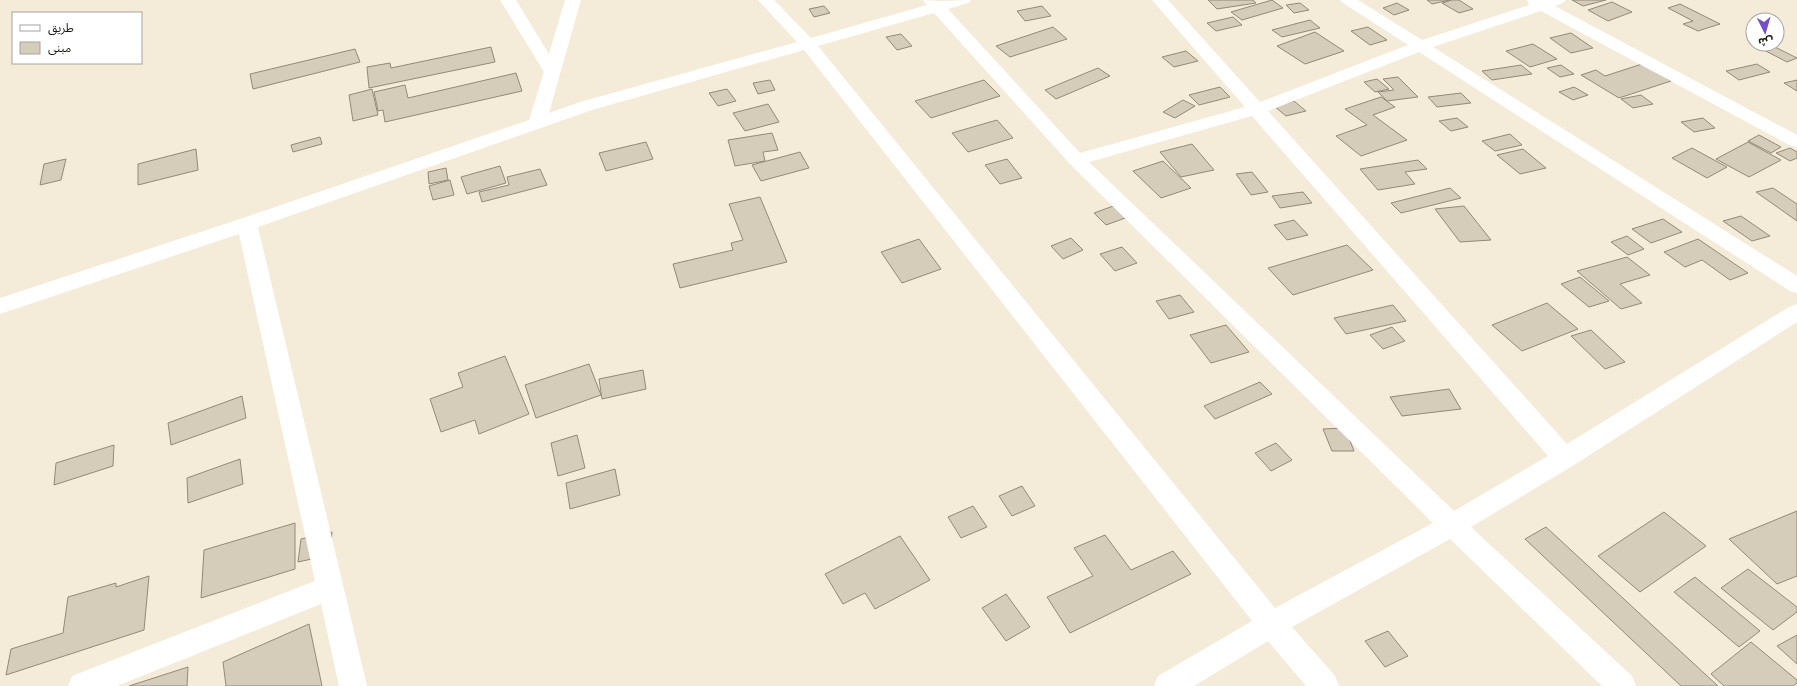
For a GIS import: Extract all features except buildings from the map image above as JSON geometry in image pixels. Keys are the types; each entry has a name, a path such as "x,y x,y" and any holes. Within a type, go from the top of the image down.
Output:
{"street":[{"path":"508,0 552,72"},
{"path":"537,124 574,0"},
{"path":"766,0 807,44 1271,624 1325,686"},
{"path":"0,306 247,224 586,106 807,44 935,3 963,0"},
{"path":"1160,0 1565,458"},
{"path":"1348,0 1797,286"},
{"path":"1076,160 1257,110 1420,46 1544,2 1797,142"},
{"path":"935,3 1076,160 1452,525 1622,686"},
{"path":"247,224 353,686"},
{"path":"1168,686 1271,624 1452,525 1565,458 1797,312"},
{"path":"82,686 331,587"}]}
